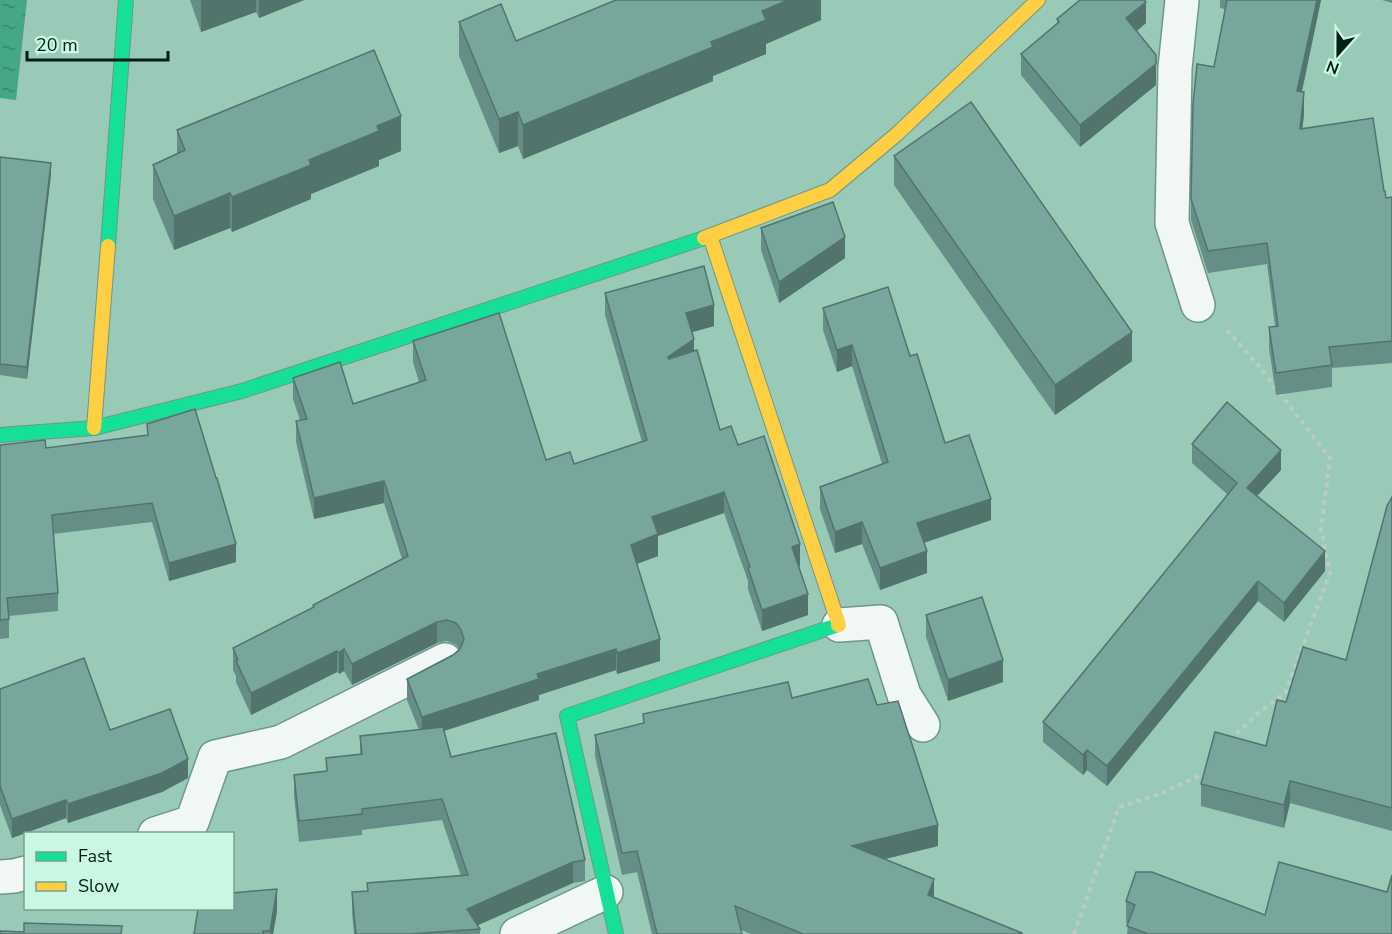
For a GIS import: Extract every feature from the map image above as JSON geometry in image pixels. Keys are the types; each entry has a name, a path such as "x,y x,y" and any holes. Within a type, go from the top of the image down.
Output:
{"street":[{"path":"94,428 126,0"},
{"path":"0,435 94,428 242,391 710,236 830,190 897,134 1038,0"},
{"path":"1182,0 1175,68 1172,223 1198,305"},
{"path":"710,236 839,625"},
{"path":"616,934 567,716 839,625 880,622 904,695 923,725"},
{"path":"161,832 192,822 215,757 281,742 445,660"},
{"path":"0,877 24,874"},
{"path":"517,934 606,892"}],"path":[{"path":"1198,305 1227,330 1258,365 1330,458 1321,529 1330,573 1285,693 1258,713 1223,747"},
{"path":"1074,934 1119,807 1160,794 1205,774 1211,765"}],"water":[{"path":"0,0 27,0 16,100 0,98"}],"building":[{"path":"616,0 788,0 762,11 766,20 711,42 713,47 523,125 518,112 499,119 459,22 501,4 516,41"},
{"path":"1080,0 1144,0 1146,2 1126,18 1156,55 1156,64 1080,125 1021,54 1059,22 1057,19"},
{"path":"1227,0 1317,0 1297,91 1304,92 1300,129 1373,118 1384,191 1386,198 1392,197 1392,341 1329,347 1332,365 1276,373 1269,327 1278,326 1267,243 1208,251 1191,199 1193,104 1197,64 1214,67"},
{"path":"374,50 401,116 377,126 379,131 309,160 311,165 232,197 230,193 174,216 153,165 185,150 177,130"},
{"path":"971,102 1132,332 1055,385 894,156"},
{"path":"0,157 51,163 27,367 0,364"},
{"path":"833,202 845,237 779,282 761,228"},
{"path":"704,266 714,305 686,313 694,339 668,357 669,359 697,350 720,430 731,426 738,445 764,436 800,544 792,547 808,594 762,610 724,492 652,517 658,534 631,545 660,639 617,653 616,649 537,674 539,679 422,717 407,679 460,649 464,639 461,630 456,623 447,620 437,622 352,664 344,649 339,653 337,651 251,693 236,661 238,660 233,648 408,556 384,481 314,498 296,421 307,419 293,378 340,362 353,404 426,380 413,341 499,313 546,460 570,452 574,464 647,440 605,293"},
{"path":"888,287 910,356 917,354 945,443 969,435 991,499 917,523 927,551 880,568 862,522 835,532 820,487 888,462 852,345 837,350 823,308"},
{"path":"1227,402 1281,450 1247,488 1325,551 1284,603 1258,581 1107,766 1087,750 1083,755 1043,722 1237,483 1192,444"},
{"path":"195,409 236,544 169,563 152,503 52,515 58,593 7,598 9,619 0,620 0,445 45,440 46,448 148,435 147,424"},
{"path":"1392,497 1392,808 1290,781 1284,805 1201,784 1215,732 1266,746 1277,700 1286,702 1303,647 1346,660 1387,506"},
{"path":"982,597 1003,660 948,680 926,615"},
{"path":"84,658 110,730 170,709 188,759 162,773 68,804 66,800 12,819 0,786 0,689"},
{"path":"868,679 877,705 898,701 938,825 852,846 934,879 928,895 1022,933 803,934 735,906 742,934 657,934 637,851 622,853 595,735 644,723 643,714 788,682 792,698"},
{"path":"443,727 451,757 556,733 585,860 573,862 467,909 480,929 410,934 356,934 352,892 368,891 367,883 468,875 442,799 362,809 362,814 299,821 294,775 327,771 326,758 362,754 360,736"},
{"path":"1279,862 1387,892 1392,875 1392,934 1148,934 1127,926 1135,905 1126,901 1136,872 1152,872 1265,915"},
{"path":"277,889 270,931 263,931 263,934 194,934 198,910 234,910 234,893"},
{"path":"24,923 122,926 121,934 0,934 0,931 24,932"}],"traffic: fast":[{"path":"108,246 126,0"},
{"path":"0,435 94,428 242,391 704,238"},
{"path":"616,934 567,716 838,625"}],"traffic: slow":[{"path":"704,238 830,190 897,134 1038,0"},
{"path":"710,236 838,625"},
{"path":"94,428 108,246"}]}
